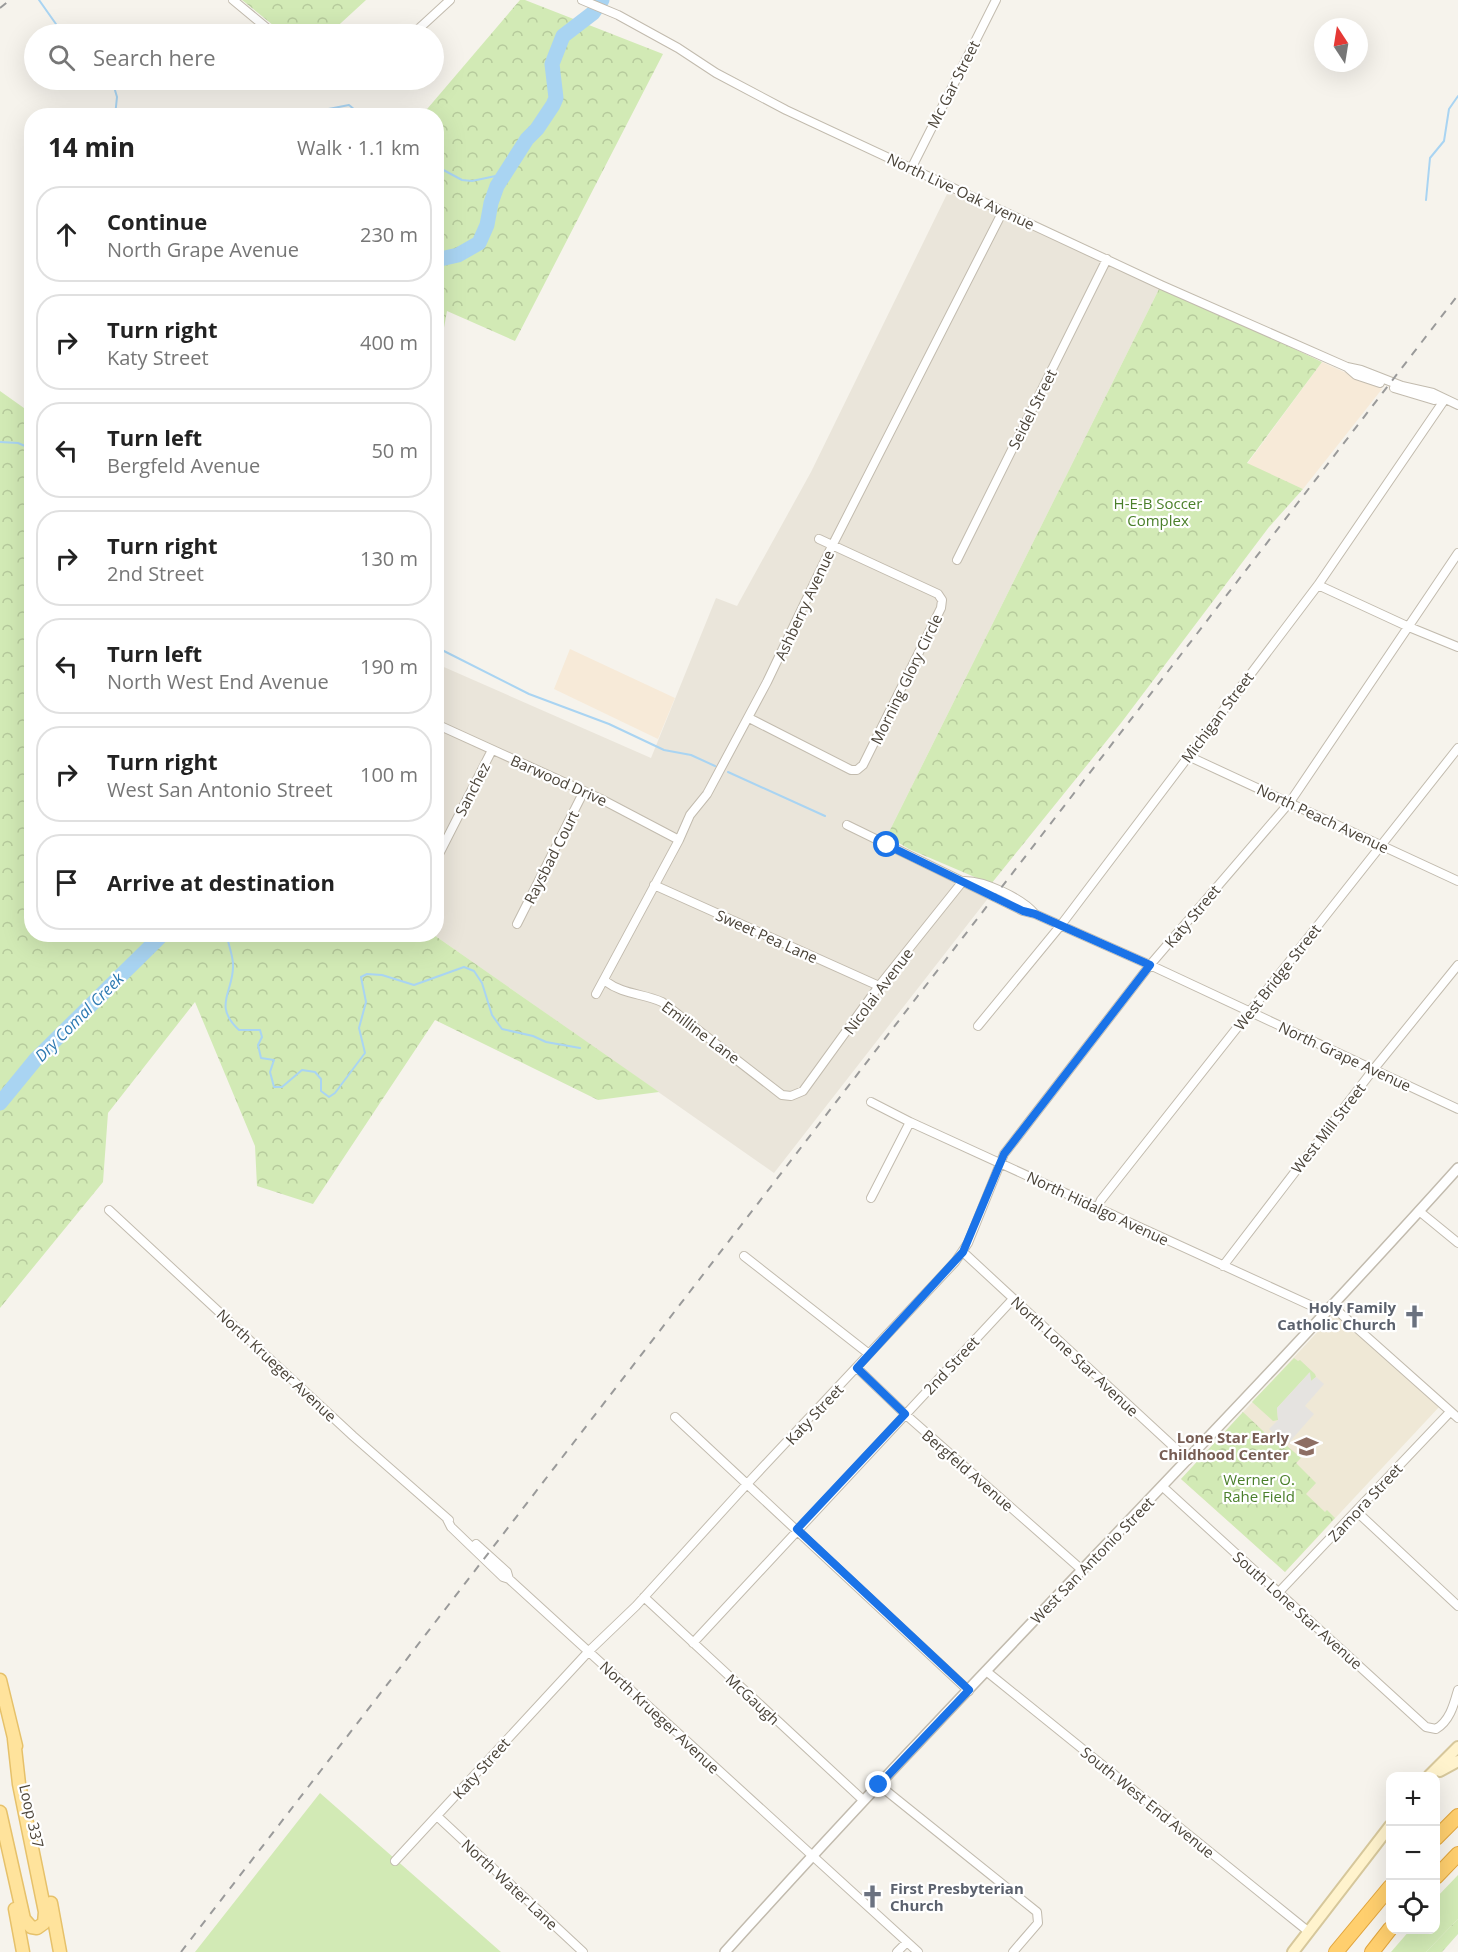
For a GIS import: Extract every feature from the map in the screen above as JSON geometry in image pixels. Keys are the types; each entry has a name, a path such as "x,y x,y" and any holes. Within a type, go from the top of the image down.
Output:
{"highway":[{"path":"1440,1834 1454,1819"},
{"path":"1440,1873 1458,1854"},
{"path":"1336,1952 1386,1892"},
{"path":"1372,1952 1386,1934"}],"main road":[{"name":"Loop 337","path":"0,1680 60,1952"},
{"path":"0,1812 24,1919 31,1927 37,1928 44,1923 45,1912 19,1784 14,1739"},
{"path":"1435,1772 1458,1747"},
{"path":"1437,1772 1458,1761"},
{"path":"1293,1952 1386,1831"},
{"path":"0,1841 23,1952"}],"street":[{"path":"233,0 262,24"},
{"path":"424,24 450,0"},
{"name":"North Live Oak Avenue","path":"582,0 618,15 678,48 716,73 786,110 1347,367 1356,375 1408,393 1434,400 1445,399 1458,405"},
{"name":"Mc Gar Street","path":"911,169 996,0"},
{"name":"Ashberry Avenue","path":"596,994 605,981 690,815 707,794 748,717 832,546 1003,211"},
{"name":"Seidel Street","path":"957,560 1107,259"},
{"name":"Michigan Street","path":"978,1026 1061,925 1318,585 1445,399"},
{"name":"Morning Glory Circle","path":"748,717 851,771 860,769 941,608 942,600 938,594 819,539"},
{"name":"Katy Street","path":"395,1861 589,1651 644,1597 963,1252 1000,1163 1011,1144 1150,965 1290,802 1458,553"},
{"path":"1318,585 1458,647"},
{"name":"Barwood Drive","path":"444,728 584,791 679,840"},
{"name":"West Bridge Street","path":"1098,1207 1101,1200 1248,1012 1458,748"},
{"name":"Sanchez","path":"444,844 492,750"},
{"name":"North Peach Avenue","path":"1188,756 1458,881"},
{"name":"Raysbad Court","path":"517,924 584,791"},
{"name":"North Grape Avenue","path":"847,825 1023,911 1061,925 1150,965 1458,1109"},
{"name":"Nicolai Avenue","path":"791,1096 803,1091 879,987 963,881"},
{"name":"Sweet Pea Lane","path":"654,885 879,987"},
{"name":"West Mill Street","path":"1223,1266 1373,1070 1458,965"},
{"name":"Emilline Lane","path":"605,981 626,993 648,995 663,1002 782,1095 791,1096"},
{"name":"North Hidalgo Avenue","path":"871,1102 1223,1266 1328,1308 1458,1418"},
{"path":"871,1197 910,1122"},
{"name":"West San Antonio Street","path":"725,1952 863,1800 1163,1487 1458,1168"},
{"name":"North Krueger Avenue","path":"109,1210 447,1520 451,1527 503,1576 589,1651 811,1856 823,1863 918,1952"},
{"path":"1419,1211 1458,1244"},
{"name":"North Lone Star Avenue","path":"963,1252 1188,1460"},
{"path":"744,1256 869,1354"},
{"name":"2nd Street","path":"693,1643 1013,1299"},
{"name":"Bergfeld Avenue","path":"857,1368 905,1414 1082,1570"},
{"name":"Zamora Street","path":"1280,1592 1450,1412"},
{"path":"675,1417 969,1690"},
{"name":"South Lone Star Avenue","path":"1163,1487 1424,1725 1436,1729 1442,1725 1458,1690"},
{"path":"1356,1510 1458,1606"},
{"name":"McGaugh","path":"644,1597 863,1800"},
{"name":"South West End Avenue","path":"987,1671 1309,1932"},
{"path":"879,1785 1037,1912 1038,1923 1012,1952"},
{"name":"North Water Lane","path":"437,1816 584,1952"},
{"path":"897,1952 907,1942"}],"shaded area":[{"path":"948,192 1161,285 887,836 872,841 989,897 774,1173 444,942 444,667 651,758 716,598 737,606 811,472"},
{"path":"1322,362 1382,389 1303,489 1247,464"},
{"path":"570,649 675,698 658,739 554,689"},
{"name":"Lone Star Early Childhood Center","path":"1336,1312 1440,1406 1285,1572 1181,1479"},
{"path":"1310,1372 1311,1381 1316,1377 1324,1384 1305,1406 1314,1414 1287,1445 1269,1429 1278,1420 1277,1408"}],"green space":[{"path":"242,0 366,0 340,24 272,24"},
{"path":"520,0 663,54 515,341 447,311 444,328 444,108 428,108"},
{"name":"H-E-B Soccer Complex","path":"1161,285 1322,362 1247,463 1303,489 1269,527 1121,723 991,884 909,849 887,836"},
{"path":"0,391 24,408 24,942 444,942 659,1092 598,1100 435,1020 313,1204 257,1186 255,1146 195,1002 108,1113 103,1182 0,1308"},
{"path":"1294,1358 1300,1360 1316,1377 1311,1381 1309,1373 1277,1408 1278,1420 1273,1421 1252,1402"},
{"name":"Werner O. Rahe Field","path":"1243,1412 1282,1449 1286,1445 1301,1458 1296,1463 1316,1483 1306,1494 1335,1518 1285,1572 1181,1479"},
{"path":"320,1793 501,1952 195,1952"},
{"path":"1458,1875 1458,1919 1426,1952 1391,1952 1407,1934 1440,1934 1440,1894"},
{"path":"1458,1919 1458,1934 1442,1952 1426,1952"}],"waterway":[{"path":"39,0 56,24"},
{"name":"Dry Comal Creek","path":"444,258 458,255 479,243 487,225 497,186 556,98 552,64 563,36 593,13 602,0"},
{"path":"115,90 116,108"},
{"path":"1426,200 1430,158 1444,141 1449,109 1458,96"},
{"path":"334,108 349,105 353,108"},
{"path":"444,170 462,180 472,181 505,174"},
{"path":"0,442 24,446"},
{"path":"444,651 529,694 609,724 664,750 691,755 715,766"},
{"path":"728,772 825,816"},
{"name":"Dry Comal Creek","path":"0,1103 36,1059 155,942"},
{"path":"228,942 233,965 226,998 227,1013 239,1030 260,1030 262,1037 258,1045 261,1058 274,1060 270,1072 274,1087 282,1087 302,1070 315,1072 321,1079 321,1091 329,1097 335,1093 365,1053 359,1028 366,1002 361,977 367,974 382,975 414,985 464,967 474,971 482,983 492,1015 502,1029 533,1036 546,1042 580,1048"}],"railway":[{"path":"0,8 10,0"},
{"path":"181,1952 1458,295"}],"place":[{"name":"Holy Family Catholic Church","path":"1414,1316"},
{"name":"Lone Star Early Childhood Center","path":"1307,1446"},
{"name":"First Presbyterian Church","path":"872,1897"}],"route":[{"path":"879,1785 969,1690 797,1529 905,1414 857,1368 963,1252 1004,1154 1150,965 1061,925 1023,911 887,845"}]}
